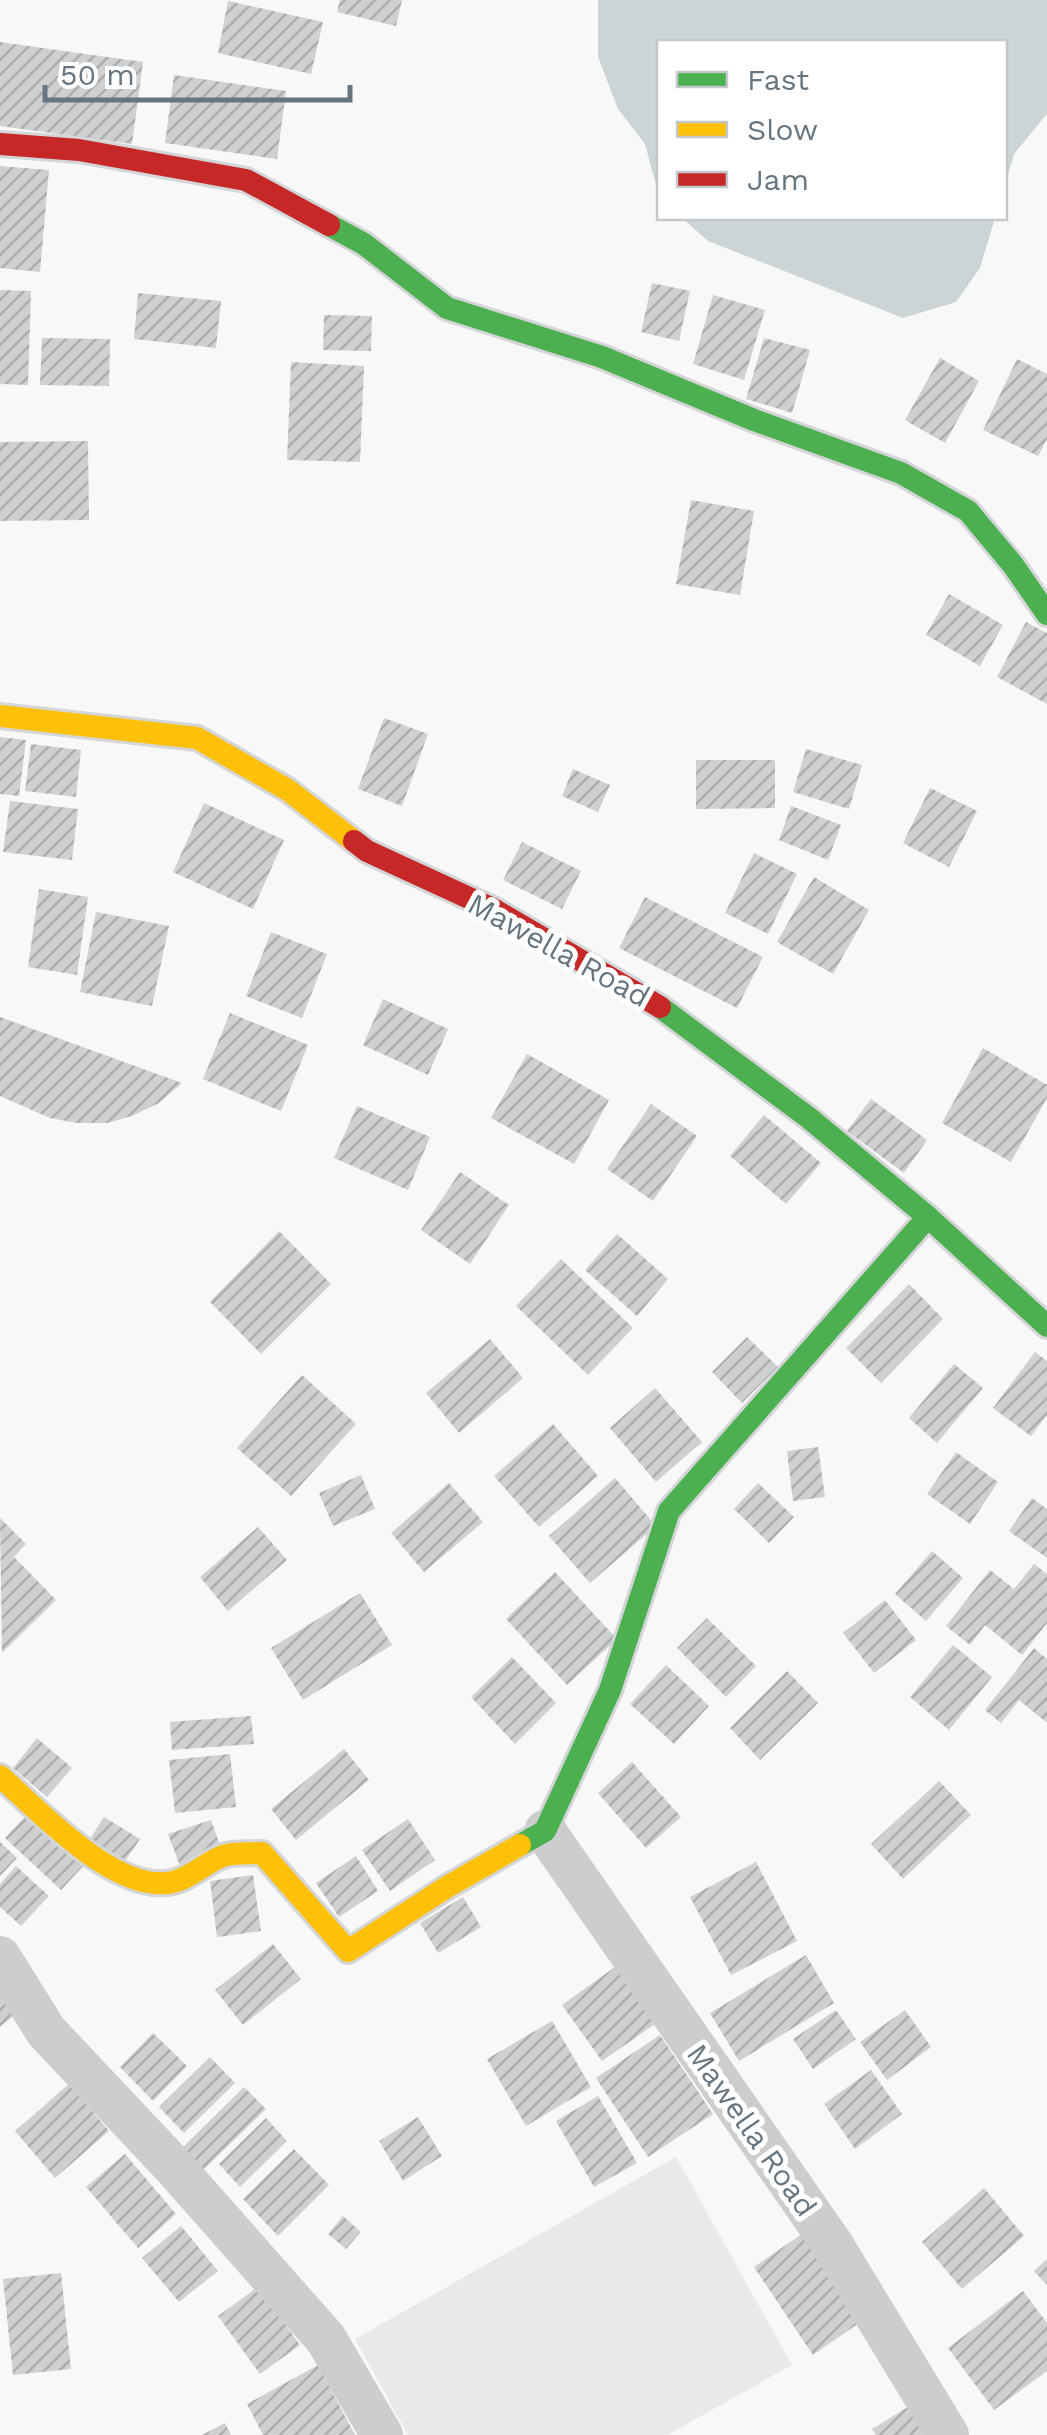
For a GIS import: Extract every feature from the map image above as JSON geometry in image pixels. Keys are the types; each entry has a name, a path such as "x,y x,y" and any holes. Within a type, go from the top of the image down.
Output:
{"street":[{"path":"0,144 79,150 246,180 364,244 447,308 602,358 754,420 901,473 968,511 1047,614"},
{"name":"Mawella Road","path":"0,716 197,738 288,790 366,851 493,909 674,1015 809,1118 928,1218 1047,1326"},
{"path":"0,1776 113,1868 136,1880 167,1883 229,1854 262,1853 348,1951 447,1887 546,1831 610,1690 669,1511 928,1218"},
{"name":"Mawella Road","path":"546,1831 832,2244 948,2435"},
{"path":"0,1957 46,2031 174,2167 326,2340 382,2435"}],"shaded area":[{"path":"598,0 1047,0 1047,114 1014,154 1007,178 1007,40 657,40 657,189 645,144 618,109 598,57"},
{"path":"684,220 994,220 980,268 956,302 903,318 708,241"},
{"path":"676,2157 792,2365 667,2435 408,2435 355,2339"}],"building":[{"path":"340,0 402,0 396,26 337,12"},
{"path":"228,1 323,22 311,74 218,53"},
{"path":"0,42 143,62 132,144 0,126"},
{"path":"174,75 286,91 277,159 165,143"},
{"path":"0,166 49,170 40,272 0,268"},
{"path":"652,283 690,291 679,341 641,332"},
{"path":"0,290 31,291 28,385 0,384"},
{"path":"138,293 221,301 216,348 134,339"},
{"path":"713,295 765,310 744,380 693,364"},
{"path":"324,315 372,316 371,351 323,350"},
{"path":"42,338 110,339 109,386 40,385"},
{"path":"764,338 810,350 792,413 746,399"},
{"path":"940,358 979,381 945,443 905,420"},
{"path":"1017,359 1047,374 1047,439 1038,456 983,430"},
{"path":"291,362 364,366 360,462 287,460"},
{"path":"88,441 89,520 0,521 0,442"},
{"path":"691,500 754,511 740,595 676,584"},
{"path":"949,594 1003,625 980,666 926,635"},
{"path":"1026,622 1047,633 1047,704 997,677"},
{"path":"384,718 428,734 402,806 358,789"},
{"path":"0,737 26,740 19,796 0,794"},
{"path":"31,744 81,750 76,797 25,791"},
{"path":"806,749 862,765 849,809 793,792"},
{"path":"696,760 775,760 775,808 696,809"},
{"path":"573,769 610,785 598,812 562,796"},
{"path":"930,788 977,811 949,867 903,843"},
{"path":"10,801 78,809 72,860 3,852"},
{"path":"204,803 284,840 253,909 173,872"},
{"path":"791,806 841,825 828,860 779,840"},
{"path":"522,842 581,871 562,909 503,880"},
{"path":"754,853 797,874 768,934 725,913"},
{"path":"814,877 869,910 833,974 777,942"},
{"path":"39,889 88,897 77,975 28,967"},
{"path":"645,897 763,957 737,1008 619,948"},
{"path":"96,912 169,926 152,1006 80,992"},
{"path":"271,932 327,954 302,1018 246,996"},
{"path":"383,999 448,1029 428,1075 363,1045"},
{"path":"230,1013 308,1045 281,1111 203,1079"},
{"path":"0,1017 182,1083 159,1103 107,1123 50,1118 0,1096"},
{"path":"983,1048 1047,1085 1047,1098 1011,1162 942,1123"},
{"path":"527,1054 609,1100 574,1164 491,1118"},
{"path":"871,1099 927,1140 904,1173 847,1131"},
{"path":"651,1104 697,1136 653,1201 607,1169"},
{"path":"357,1106 430,1137 408,1190 334,1158"},
{"path":"764,1115 821,1163 786,1204 730,1156"},
{"path":"460,1172 509,1205 470,1264 421,1230"},
{"path":"279,1231 331,1284 261,1354 210,1302"},
{"path":"617,1234 668,1279 637,1316 585,1270"},
{"path":"561,1259 633,1328 588,1375 516,1306"},
{"path":"909,1284 943,1319 881,1383 846,1348"},
{"path":"747,1337 778,1367 742,1403 712,1372"},
{"path":"490,1339 523,1378 459,1433 426,1393"},
{"path":"1035,1352 1047,1361 1047,1415 1031,1436 993,1408"},
{"path":"954,1364 983,1388 937,1443 909,1418"},
{"path":"302,1375 356,1424 291,1496 237,1448"},
{"path":"655,1388 702,1442 656,1482 610,1428"},
{"path":"553,1424 598,1476 539,1527 494,1476"},
{"path":"818,1447 825,1497 793,1501 787,1451"},
{"path":"956,1452 998,1482 970,1524 927,1494"},
{"path":"361,1475 375,1509 333,1526 319,1493"},
{"path":"615,1478 656,1526 590,1583 549,1536"},
{"path":"449,1483 483,1522 424,1572 391,1533"},
{"path":"758,1483 794,1517 769,1543 734,1509"},
{"path":"1032,1498 1047,1509 1047,1558 1009,1531"},
{"path":"0,1518 26,1544 14,1557 56,1600 2,1653"},
{"path":"258,1527 287,1560 228,1611 200,1577"},
{"path":"932,1551 963,1578 926,1621 895,1594"},
{"path":"1034,1564 1047,1574 1047,1623 1022,1655 985,1625 970,1645 946,1626 990,1570 1014,1589"},
{"path":"555,1572 617,1639 567,1685 506,1619"},
{"path":"360,1593 392,1645 303,1700 271,1648"},
{"path":"885,1600 916,1640 874,1673 843,1633"},
{"path":"707,1618 756,1666 726,1697 677,1648"},
{"path":"953,1645 992,1677 949,1730 910,1697"},
{"path":"1034,1648 1047,1659 1047,1723 1019,1700 1001,1723 985,1710"},
{"path":"512,1657 556,1703 515,1744 471,1697"},
{"path":"666,1665 709,1706 674,1744 630,1704"},
{"path":"787,1671 818,1703 760,1760 730,1728"},
{"path":"251,1716 254,1744 172,1750 170,1722"},
{"path":"37,1738 72,1768 47,1797 13,1768"},
{"path":"344,1749 369,1780 296,1840 271,1809"},
{"path":"230,1754 236,1807 175,1813 169,1760"},
{"path":"632,1762 681,1817 646,1848 598,1793"},
{"path":"939,1781 971,1815 903,1879 871,1844"},
{"path":"31,1810 87,1862 61,1890 5,1838"},
{"path":"104,1817 140,1839 125,1861 90,1839"},
{"path":"408,1819 435,1860 390,1891 362,1850"},
{"path":"211,1820 222,1851 180,1866 168,1834"},
{"path":"0,1842 17,1858 0,1876"},
{"path":"356,1856 378,1891 339,1917 316,1883"},
{"path":"756,1862 797,1941 731,1975 690,1897"},
{"path":"16,1866 49,1896 21,1926 0,1907 0,1884"},
{"path":"253,1875 261,1931 217,1937 210,1881"},
{"path":"463,1897 481,1927 438,1953 420,1923"},
{"path":"273,1944 301,1979 243,2025 215,1990"},
{"path":"806,1955 834,2003 739,2061 710,2013"},
{"path":"615,1967 655,2024 602,2061 562,2005"},
{"path":"0,1988 18,2012 0,2027"},
{"path":"836,2010 856,2039 813,2069 793,2039"},
{"path":"905,2010 931,2047 887,2080 860,2042"},
{"path":"552,2021 591,2087 526,2126 487,2059"},
{"path":"153,2033 187,2066 153,2101 120,2067"},
{"path":"660,2035 713,2114 648,2157 596,2078"},
{"path":"210,2057 235,2083 184,2133 159,2107"},
{"path":"871,2070 902,2114 855,2149 824,2104"},
{"path":"69,2084 109,2131 55,2178 15,2131"},
{"path":"244,2087 266,2109 201,2172 180,2150"},
{"path":"598,2096 637,2163 594,2187 556,2121"},
{"path":"418,2117 442,2156 403,2181 379,2141"},
{"path":"266,2118 287,2141 240,2187 219,2164"},
{"path":"294,2149 329,2185 278,2236 243,2199"},
{"path":"125,2154 176,2214 138,2248 86,2187"},
{"path":"984,2188 1024,2236 962,2289 922,2242"},
{"path":"343,2216 361,2232 346,2249 328,2234"},
{"path":"181,2226 218,2271 179,2302 142,2258"},
{"path":"802,2234 862,2321 813,2355 754,2267"},
{"path":"1047,2259 1047,2285 1034,2271"},
{"path":"61,2273 71,2369 13,2375 3,2279"},
{"path":"258,2287 300,2345 260,2374 218,2316"},
{"path":"1023,2291 1047,2323 1047,2371 994,2410 948,2348"},
{"path":"318,2365 355,2435 263,2435 247,2404"},
{"path":"913,2404 931,2435 876,2435 872,2429"},
{"path":"225,2423 231,2435 202,2435"}],"traffic: fast":[{"path":"329,225 364,244 447,308 602,357 754,420 901,473 968,511 1047,614"},
{"path":"660,1007 809,1118 928,1217 1047,1326"},
{"path":"520,1845 545,1831 610,1690 669,1511 928,1217"}],"traffic: slow":[{"path":"0,716 197,738 288,790 354,841"},
{"path":"0,1776 77,1845 123,1874 145,1882 175,1882 223,1856 262,1853 348,1951 520,1845"}],"traffic: jam":[{"path":"0,144 79,150 246,180 329,225"},
{"path":"354,841 367,851 493,909 660,1007"}]}
